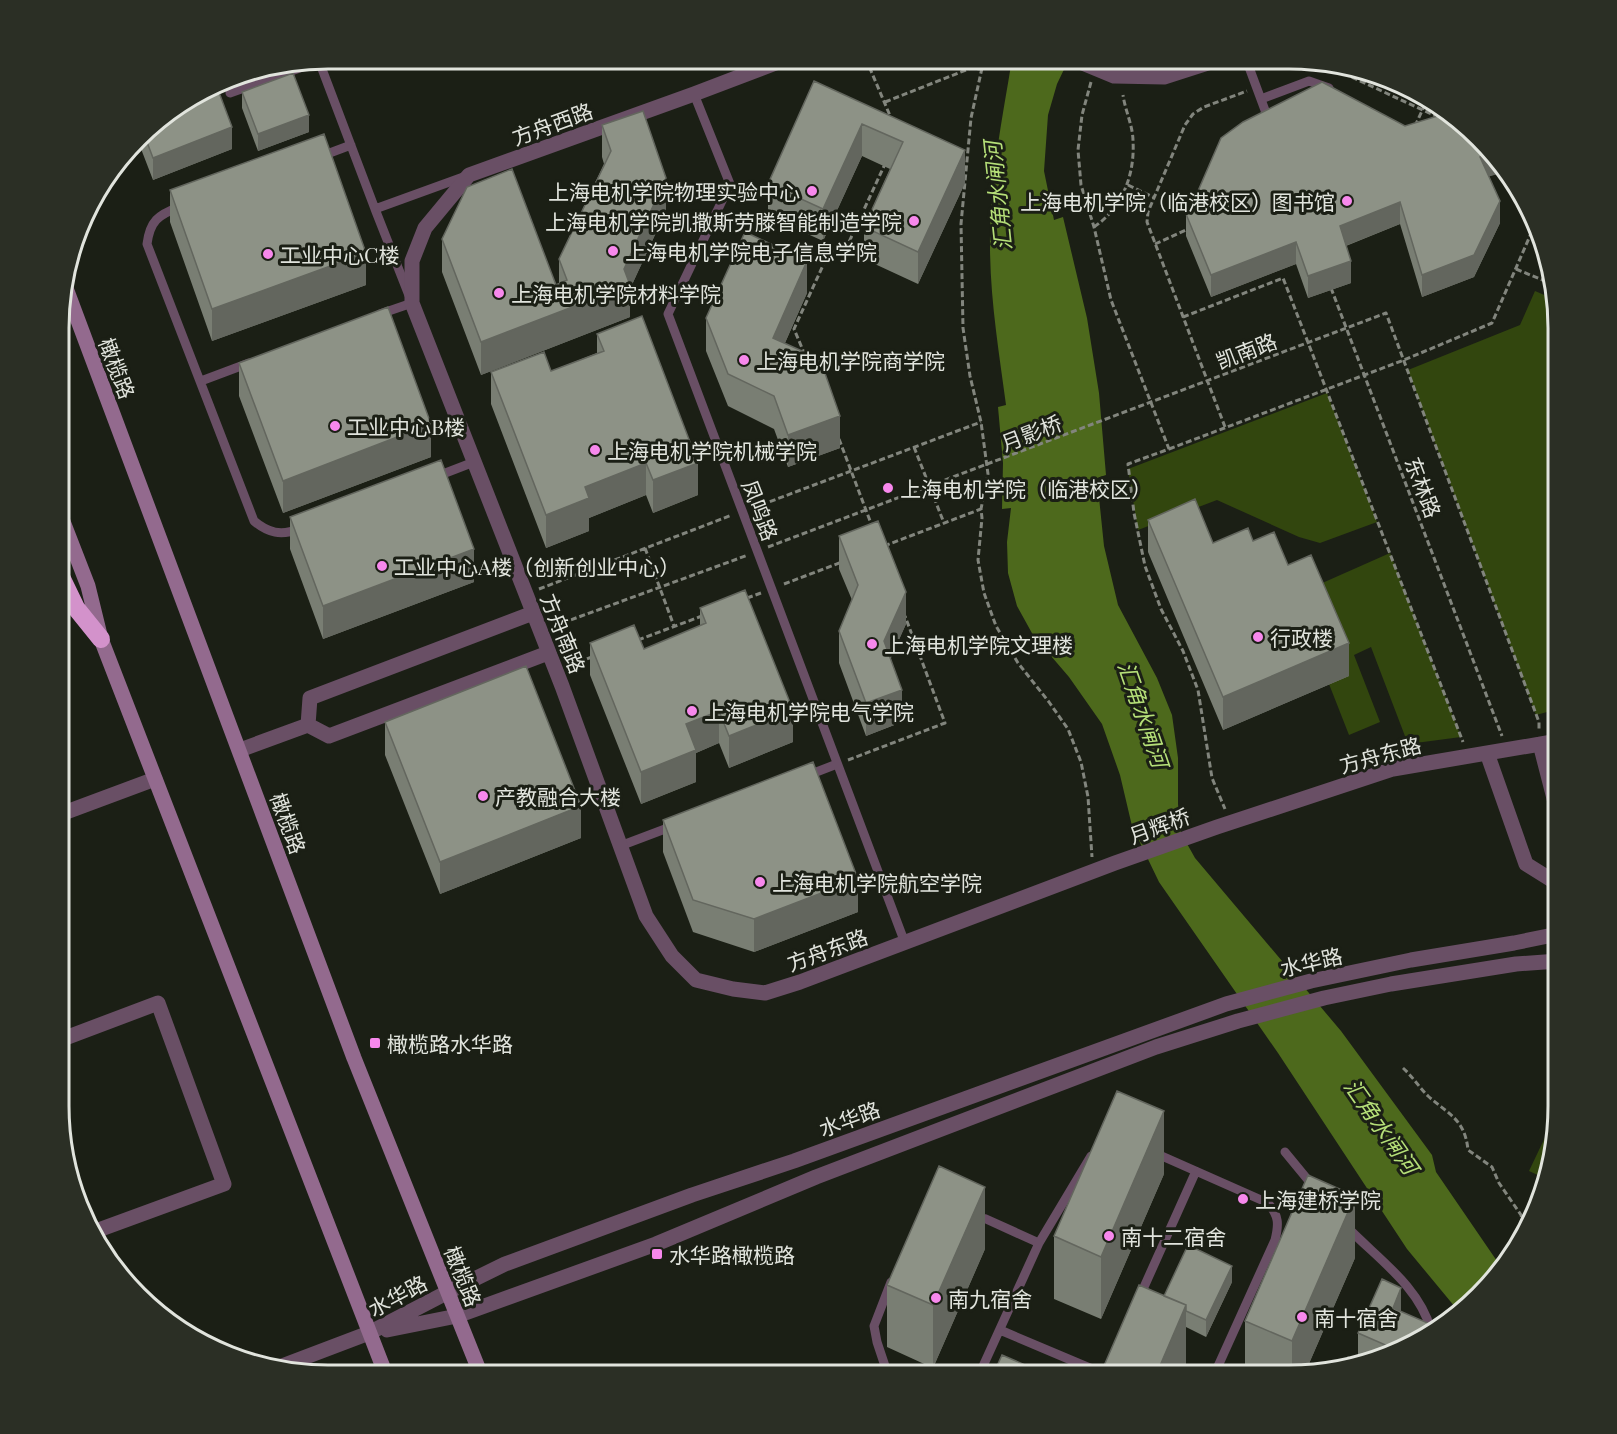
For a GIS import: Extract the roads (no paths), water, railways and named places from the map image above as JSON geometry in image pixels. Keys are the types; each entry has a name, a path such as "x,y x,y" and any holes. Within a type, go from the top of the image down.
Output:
{"highway":[{"path":"69,594 76,608 101,639"}],"main road":[{"name":"橄榄路","path":"71,300 354,1058 477,1365"},
{"path":"69,537 88,586 101,639 382,1365"}],"street":[{"name":"方舟西路","path":"469,175 760,69"},
{"path":"1097,69 1114,76 1164,77 1189,69"},
{"path":"412,303 412,261 425,228 469,175"},
{"name":"方舟南路","path":"412,303 562,686 620,846"},
{"path":"308,725 310,698 533,613"},
{"path":"240,750 308,725 329,736 548,653"},
{"name":"方舟东路","path":"1223,824 1393,769 1548,743"},
{"path":"1540,744 1548,775"},
{"path":"1486,753 1526,864 1548,878"},
{"path":"69,811 155,778"},
{"name":"月辉桥","path":"1115,863 1223,824"},
{"name":"方舟东路","path":"620,846 646,916 672,956 696,980 732,989 765,993 800,982 1115,863"},
{"name":"水华路","path":"369,1333 505,1264 1226,1004 1311,981 1411,960 1514,944 1548,936"},
{"name":"水华路","path":"369,1333 457,1316 656,1244 816,1176 1156,1047 1238,1021 1324,998 1391,984 1548,961"},
{"path":"69,1037 158,1004 224,1184 101,1229"},
{"path":"291,1362 369,1333"}],"lane":[{"path":"322,69 412,303 375,316"},
{"path":"1250,69 1270,123"},
{"path":"230,93 288,72"},
{"path":"1261,99 1309,81 1338,91"},
{"name":"凤鸣路","path":"694,94 730,184 668,314 905,943"},
{"path":"308,161 351,145"},
{"path":"375,208 469,175"},
{"path":"189,204 168,211 156,219 148,231 147,244 254,521 263,529 276,534 304,528"},
{"path":"201,381 255,361"},
{"path":"421,483 474,462"},
{"path":"794,780 837,764"},
{"path":"620,846 685,822"},
{"path":"984,1365 1039,1243 1093,1151 1100,1146"},
{"path":"1141,1148 1269,1203 1276,1213 1279,1225 1275,1240 1219,1365"},
{"path":"1285,1152 1318,1192"},
{"path":"1137,1302 1196,1171"},
{"path":"961,1215 986,1219 1039,1243"},
{"path":"1343,1223 1399,1276 1422,1308 1428,1324"},
{"path":"885,1365 874,1326 896,1270"},
{"path":"1000,1330 1088,1365"}],"water":[{"name":"汇角水闸河","path":"1010,69 1064,69 1057,84 1048,115 1044,171 1054,220 1063,217 1087,318 1099,393 1106,475 1097,478 1104,546 1118,605 1157,678 1172,715 1178,758 1178,804 1181,833 1195,858 1341,1031 1432,1155 1436,1172 1497,1260 1484,1277 1454,1306 1407,1249 1278,1053 1159,882 1132,826 1120,775 1102,724 1069,677 1033,635 1017,606 1008,573 1007,542 1011,508 1002,509 1003,463 998,407 1006,405 990,265 990,222 1000,129"}],"place":[{"name":"上海电机学院物理实验中心","path":"812,191"},
{"name":"上海电机学院（临港校区）图书馆","path":"1347,201"},
{"name":"上海电机学院凯撒斯劳滕智能制造学院","path":"914,221"},
{"name":"上海电机学院电子信息学院","path":"613,251"},
{"name":"工业中心C楼","path":"268,254"},
{"name":"上海电机学院材料学院","path":"499,293"},
{"name":"上海电机学院商学院","path":"744,360"},
{"name":"工业中心B楼","path":"335,426"},
{"name":"上海电机学院机械学院","path":"595,450"},
{"name":"上海电机学院（临港校区）","path":"888,488"},
{"name":"工业中心A楼（创新创业中心）","path":"382,566"},
{"name":"行政楼","path":"1258,637"},
{"name":"上海电机学院文理楼","path":"872,644"},
{"name":"上海电机学院电气学院","path":"692,711"},
{"name":"产教融合大楼","path":"483,796"},
{"name":"上海电机学院航空学院","path":"760,882"},
{"name":"橄榄路水华路","path":"375,1043"},
{"name":"上海建桥学院","path":"1243,1199"},
{"name":"南十二宿舍","path":"1109,1236"},
{"name":"水华路橄榄路","path":"657,1254"},
{"name":"南九宿舍","path":"936,1298"},
{"name":"南十宿舍","path":"1302,1317"}]}
